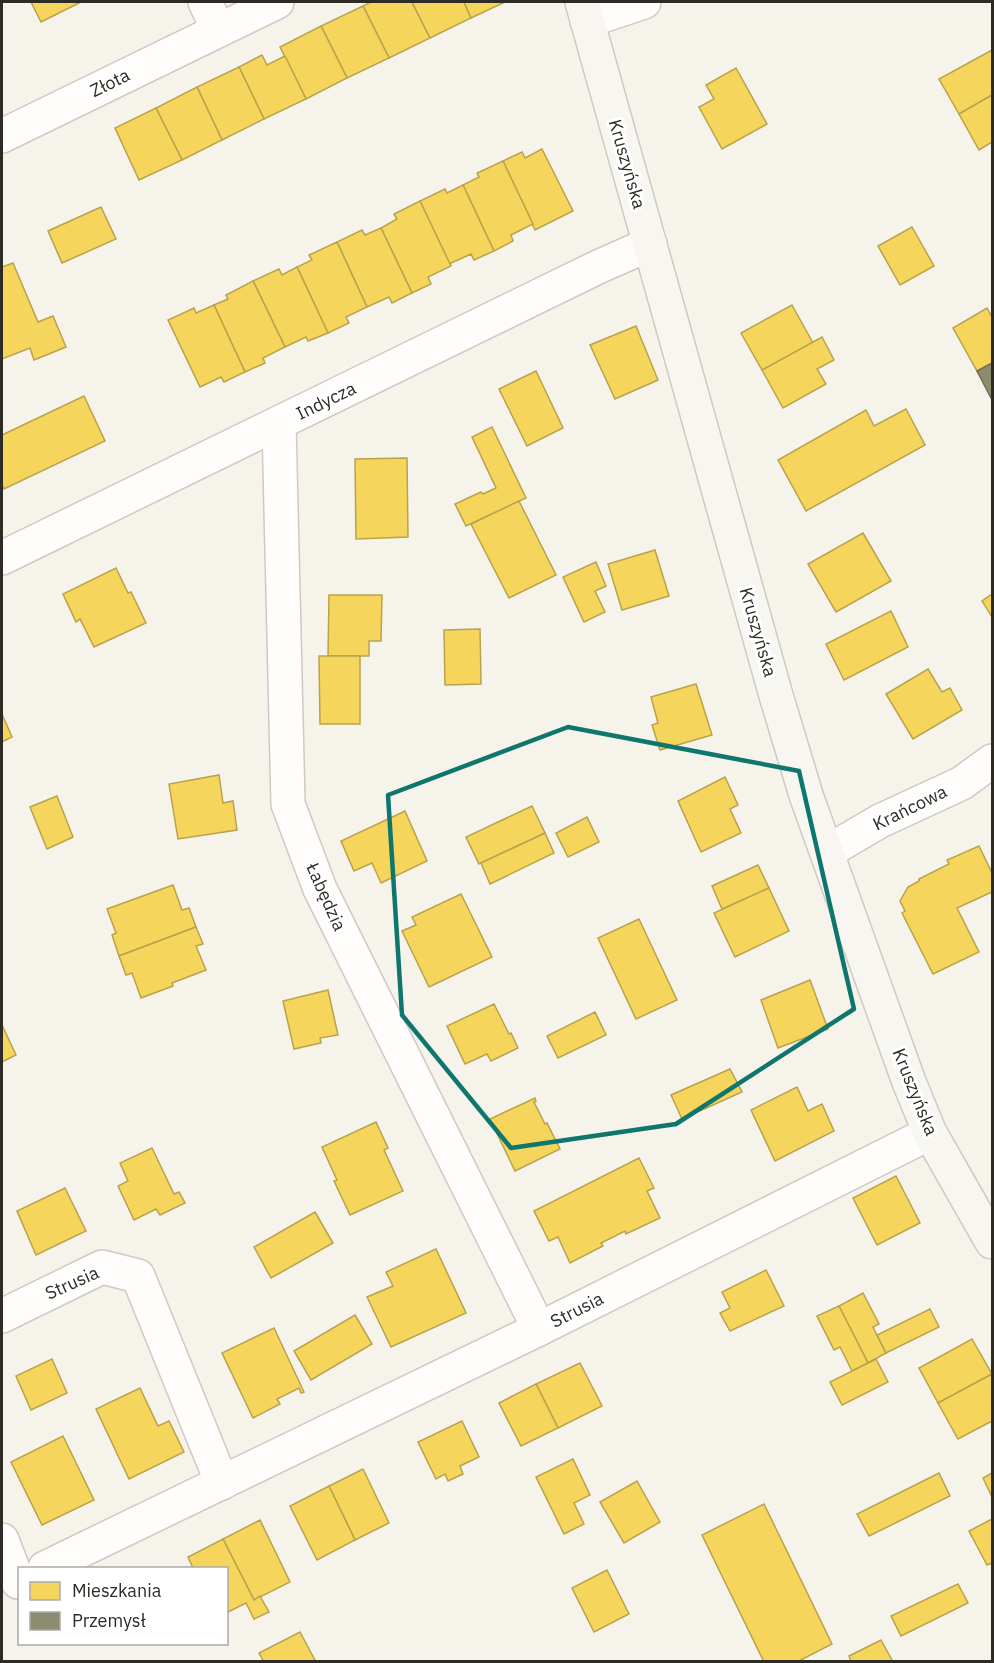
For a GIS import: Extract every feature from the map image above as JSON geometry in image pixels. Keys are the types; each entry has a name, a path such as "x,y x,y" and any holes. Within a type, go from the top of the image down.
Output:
{"street":[{"name":"Złota","path":"2,136 211,15 277,2"},
{"path":"584,11 644,2"},
{"name":"Kruszyńska","path":"584,11 806,795 909,1082 930,1133 993,1242"},
{"name":"Indycza","path":"2,558 597,267 650,244"},
{"name":"Łabędzia","path":"279,424 288,804 320,889 539,1329"},
{"name":"Krańcowa","path":"827,852 880,820 962,783 993,761"},
{"name":"Strusia","path":"48,1567 539,1329 930,1133"},
{"name":"Strusia","path":"2,1316 102,1267 138,1276 222,1483"},
{"name":"Strusia","path":"2,1540 18,1574"}],"highlighted area":[{"path":"568,727 799,771 854,1009 676,1124 511,1148 402,1015 388,795"}],"building: Mieszkania":[{"path":"31,2 81,2 41,22"},
{"path":"371,2 412,2 430,38 389,58 363,6"},
{"path":"412,2 464,2 471,18 430,38"},
{"path":"464,2 505,2 471,18"},
{"path":"363,6 389,58 347,78 321,26"},
{"path":"321,26 347,78 306,99 280,47"},
{"path":"992,50 992,95 959,114 939,79"},
{"path":"262,55 267,65 285,56 306,99 264,119 239,67"},
{"path":"239,67 264,119 222,140 197,87"},
{"path":"736,68 767,124 722,149 699,107 714,99 706,85"},
{"path":"197,87 222,140 182,160 156,108"},
{"path":"992,95 992,142 979,150 959,114"},
{"path":"156,108 182,160 139,180 115,128"},
{"path":"542,149 573,211 535,230 503,161 522,152 525,158"},
{"path":"503,161 533,224 511,235 513,241 494,251 463,185 479,177 477,173"},
{"path":"463,185 494,251 474,260 471,254 449,264 420,201 445,189 447,193"},
{"path":"420,201 451,266 428,277 431,284 412,293 381,228 397,219 394,214"},
{"path":"101,207 116,239 62,263 48,231"},
{"path":"912,227 934,266 900,285 878,246"},
{"path":"381,228 412,293 392,303 389,297 367,307 337,242 362,230 365,235"},
{"path":"337,242 367,307 346,317 349,323 328,333 297,267 312,260 309,255"},
{"path":"13,263 38,322 53,316 66,347 34,360 30,348 2,359 2,267"},
{"path":"297,267 328,333 308,341 306,337 285,347 253,281 279,269 282,275"},
{"path":"253,281 285,347 263,358 265,363 245,372 214,305 228,299 226,295"},
{"path":"214,305 245,372 224,382 221,377 200,387 168,320 194,308 196,313"},
{"path":"792,305 813,343 762,370 741,333"},
{"path":"987,308 992,317 992,363 977,371 953,328"},
{"path":"636,326 658,380 615,399 590,345"},
{"path":"822,337 834,360 817,369 826,384 783,408 762,370"},
{"path":"536,371 563,428 527,446 499,389"},
{"path":"84,396 105,441 4,489 2,484 2,435"},
{"path":"906,409 925,445 806,511 778,460 866,410 874,426"},
{"path":"492,427 526,498 466,526 455,504 496,488 472,437"},
{"path":"407,458 408,537 356,539 355,459"},
{"path":"519,501 556,575 509,598 471,524"},
{"path":"863,533 891,581 836,612 808,564"},
{"path":"655,550 669,596 622,610 608,564"},
{"path":"596,562 606,586 595,591 605,612 584,622 563,577"},
{"path":"116,568 146,623 94,647 80,619 76,622 63,594"},
{"path":"992,594 992,617 982,601"},
{"path":"329,595 382,595 381,641 369,641 369,656 328,656"},
{"path":"891,611 908,647 844,680 826,644"},
{"path":"480,629 481,684 445,685 444,630"},
{"path":"319,656 360,656 360,724 320,724"},
{"path":"928,669 942,692 950,688 962,710 913,739 886,694"},
{"path":"696,684 712,735 660,750 652,725 658,723 651,697"},
{"path":"2,714 12,737 2,742"},
{"path":"219,775 223,803 233,801 237,830 178,839 169,784"},
{"path":"725,777 738,805 730,809 741,833 701,852 678,801"},
{"path":"57,796 73,837 47,849 30,807"},
{"path":"532,806 545,833 479,864 466,837"},
{"path":"405,811 427,861 381,883 372,863 354,871 341,841"},
{"path":"587,817 599,842 568,857 556,833"},
{"path":"545,833 554,853 490,884 481,863"},
{"path":"979,846 992,873 992,892 957,908 979,952 933,974 902,913 905,911 900,901 908,887 919,879 949,864 947,860"},
{"path":"758,865 769,888 722,909 712,886"},
{"path":"173,885 182,910 189,908 196,927 119,956 112,935 116,933 107,909"},
{"path":"769,888 789,931 735,957 714,913"},
{"path":"461,894 492,957 429,987 402,931 416,925 412,917"},
{"path":"639,919 677,1000 636,1019 598,938"},
{"path":"196,927 203,944 196,946 206,970 141,998 132,973 126,975 119,956"},
{"path":"810,980 828,1029 778,1048 761,1000"},
{"path":"328,990 338,1035 320,1038 321,1043 294,1049 283,1001"},
{"path":"494,1004 518,1048 491,1061 487,1054 465,1064 447,1026"},
{"path":"595,1012 606,1035 558,1058 547,1036"},
{"path":"2,1025 16,1055 2,1062"},
{"path":"730,1069 742,1092 682,1119 671,1095"},
{"path":"797,1087 808,1111 822,1104 834,1131 775,1161 751,1110"},
{"path":"535,1098 534,1102 560,1149 515,1171 490,1119"},
{"path":"376,1122 388,1148 384,1150 403,1191 350,1215 334,1181 337,1180 322,1147"},
{"path":"152,1148 174,1194 179,1192 185,1203 160,1215 156,1209 134,1220 118,1186 128,1181 120,1163"},
{"path":"639,1158 654,1188 647,1191 660,1218 601,1243 603,1246 570,1263 558,1237 549,1241 534,1211"},
{"path":"896,1176 920,1223 877,1245 853,1198"},
{"path":"65,1188 86,1231 36,1255 17,1211"},
{"path":"315,1212 333,1243 271,1278 254,1247"},
{"path":"436,1249 466,1313 391,1347 367,1297 393,1286 386,1272"},
{"path":"766,1270 784,1306 730,1331 720,1313 730,1308 722,1292"},
{"path":"863,1293 879,1324 873,1327 886,1353 868,1363 839,1306"},
{"path":"839,1306 868,1363 852,1371 840,1347 834,1350 817,1316"},
{"path":"930,1309 939,1327 886,1353 877,1335"},
{"path":"355,1315 372,1344 311,1380 294,1351"},
{"path":"274,1328 304,1392 301,1393 299,1388 277,1399 280,1404 253,1418 222,1353"},
{"path":"972,1339 992,1374 938,1403 919,1368"},
{"path":"52,1359 67,1393 31,1410 16,1376"},
{"path":"876,1359 888,1382 842,1405 830,1382"},
{"path":"580,1363 602,1406 558,1428 536,1384"},
{"path":"992,1374 992,1421 958,1439 938,1403"},
{"path":"536,1384 558,1428 521,1446 499,1403"},
{"path":"140,1388 158,1426 169,1421 184,1452 129,1479 96,1409"},
{"path":"462,1421 479,1457 460,1466 463,1474 448,1481 445,1474 436,1479 418,1442"},
{"path":"63,1436 94,1500 42,1525 11,1462"},
{"path":"573,1459 590,1495 574,1503 584,1524 564,1534 536,1477"},
{"path":"363,1469 389,1523 355,1540 329,1486"},
{"path":"939,1473 950,1496 869,1536 857,1514"},
{"path":"992,1473 992,1497 983,1478"},
{"path":"637,1481 660,1522 624,1543 600,1502"},
{"path":"329,1486 355,1540 317,1560 290,1506"},
{"path":"764,1504 832,1644 797,1662 764,1662 702,1535"},
{"path":"992,1519 992,1563 987,1565 969,1531"},
{"path":"260,1520 290,1582 254,1600 223,1539"},
{"path":"223,1539 254,1600 260,1596 269,1612 254,1619 246,1603 228,1612 228,1567 193,1567 188,1557"},
{"path":"607,1570 629,1614 594,1632 572,1588"},
{"path":"958,1584 968,1603 901,1636 891,1616"},
{"path":"300,1632 316,1662 264,1662 259,1653"},
{"path":"881,1640 893,1662 851,1662 849,1656"}],"building: Przemysł":[{"path":"992,363 992,400 977,371"}]}
